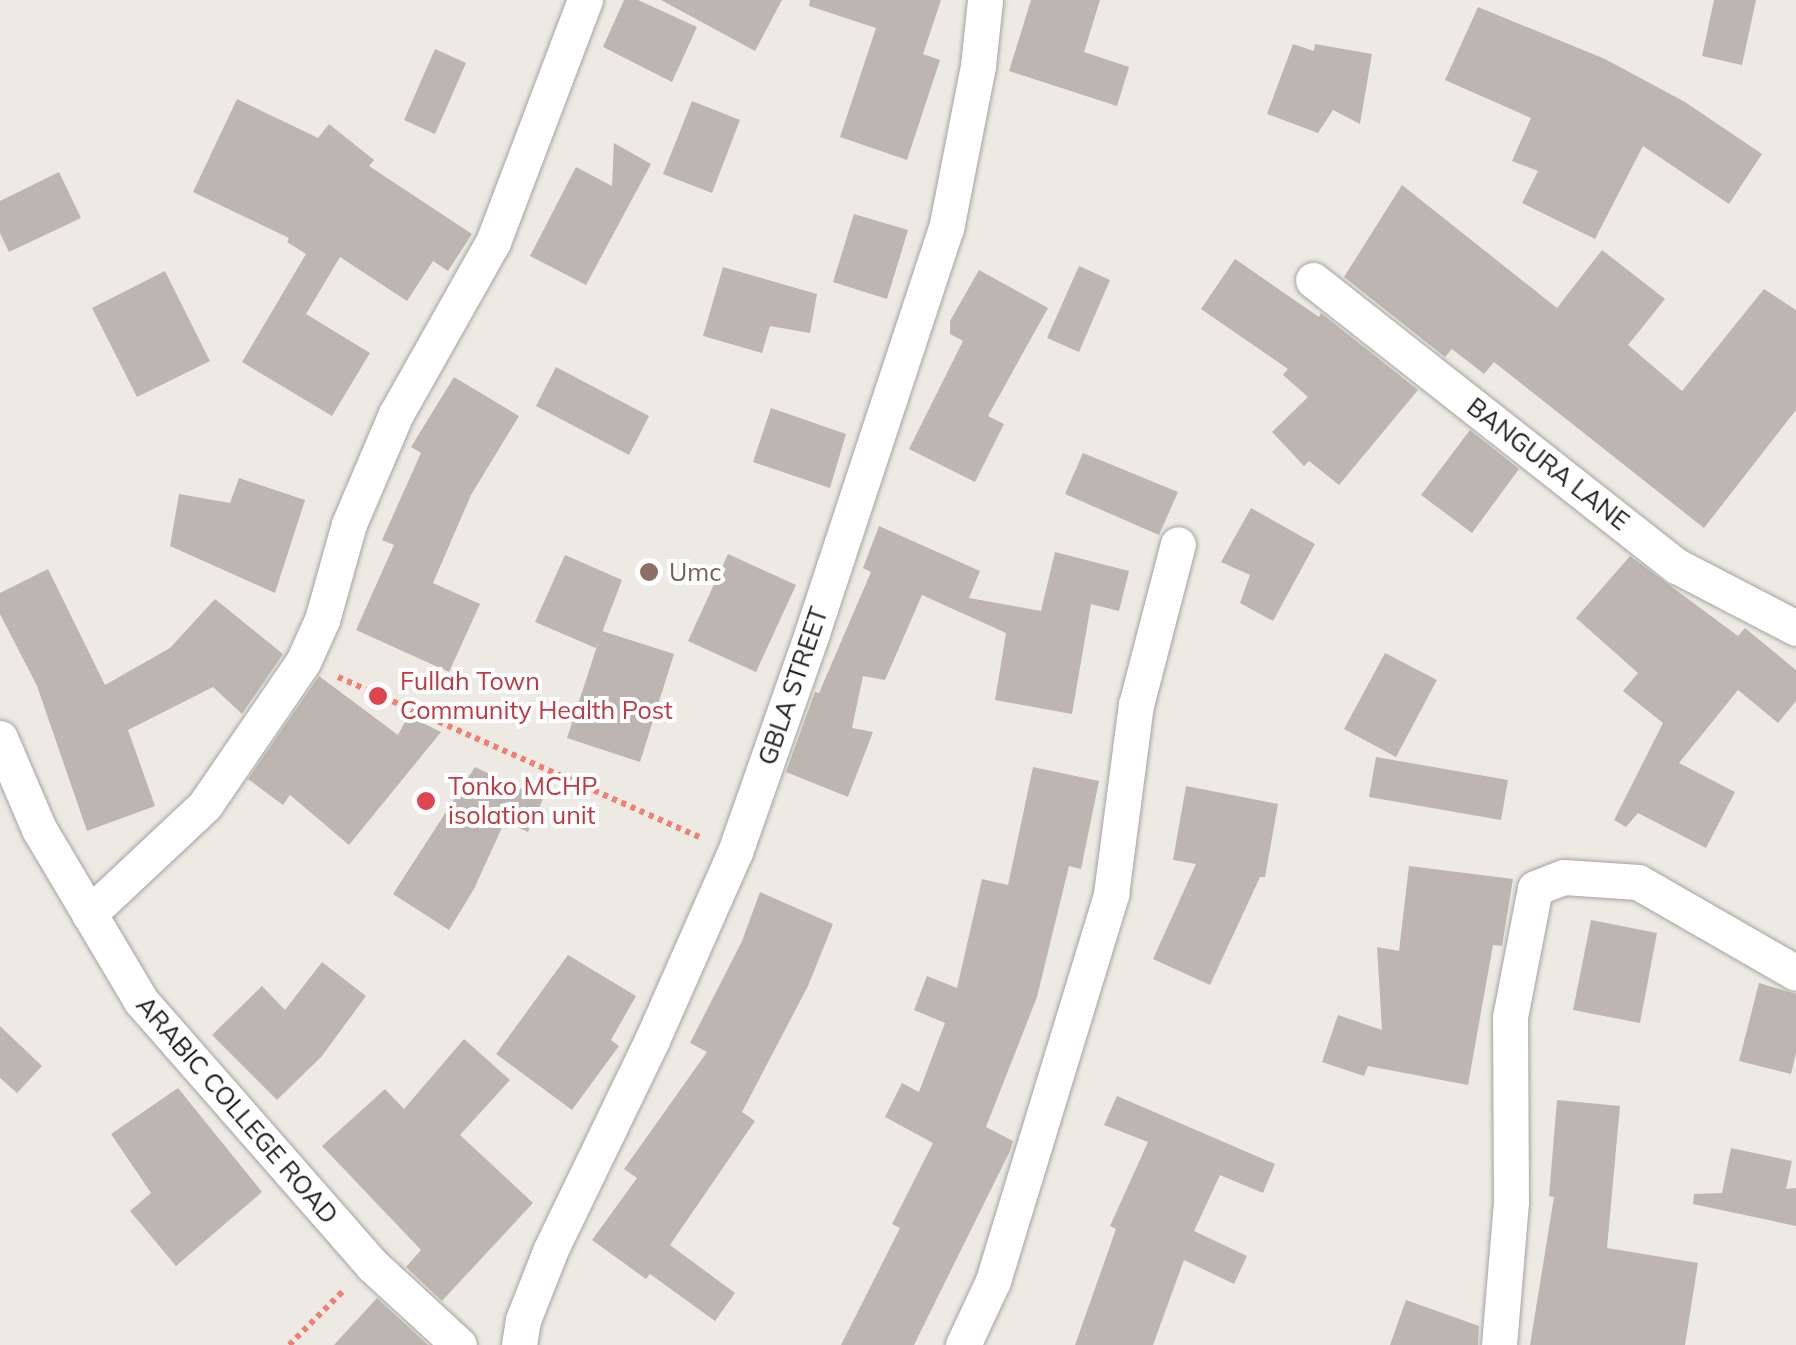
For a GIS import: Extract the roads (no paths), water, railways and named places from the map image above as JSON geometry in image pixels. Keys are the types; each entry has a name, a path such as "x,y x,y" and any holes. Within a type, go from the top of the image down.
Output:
{"street":[{"path":"90,914 204,805 304,662 322,620 349,524 396,414 492,242 584,0"},
{"name":"GBLA STREET","path":"519,1345 523,1320 550,1249 652,1040 734,852 946,229 978,66 985,0"},
{"name":"BANGURA LANE","path":"1314,280 1677,566 1796,628"},
{"path":"963,1345 993,1281 1111,894 1136,705 1178,544"},
{"name":"ARABIC COLLEGE ROAD","path":"0,738 39,828 142,1002 372,1265 459,1345"},
{"path":"1499,1345 1509,1239 1510,1016 1535,888 1564,877 1638,882 1796,973"}],"place":[{"name":"Umc","path":"649,572"},
{"name":"Fullah Town Community Health Post","path":"378,696"},
{"name":"Tonko MCHP isolation unit","path":"426,801"}]}
